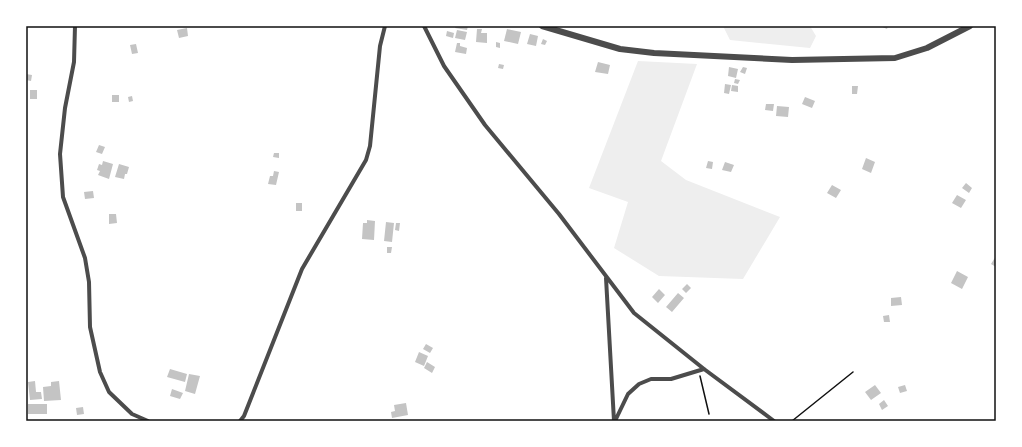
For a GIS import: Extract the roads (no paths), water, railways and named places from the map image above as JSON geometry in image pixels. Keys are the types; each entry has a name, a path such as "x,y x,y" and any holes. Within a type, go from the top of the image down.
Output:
{"street":[{"path":"75,26 74,62 65,108 60,154 63,197 85,258 89,282 90,326 100,372 110,392 132,414 148,421"},
{"path":"240,421 244,416 302,269 366,160 370,146 380,46 385,26"},
{"path":"424,26 444,66 484,125 559,214 634,313 704,369 774,421"},
{"path":"542,26 620,49 654,53 792,60 896,58 927,48 970,26"},
{"path":"606,278 614,421"},
{"path":"614,421 628,394 639,384 651,379 671,379 704,369"}]}
